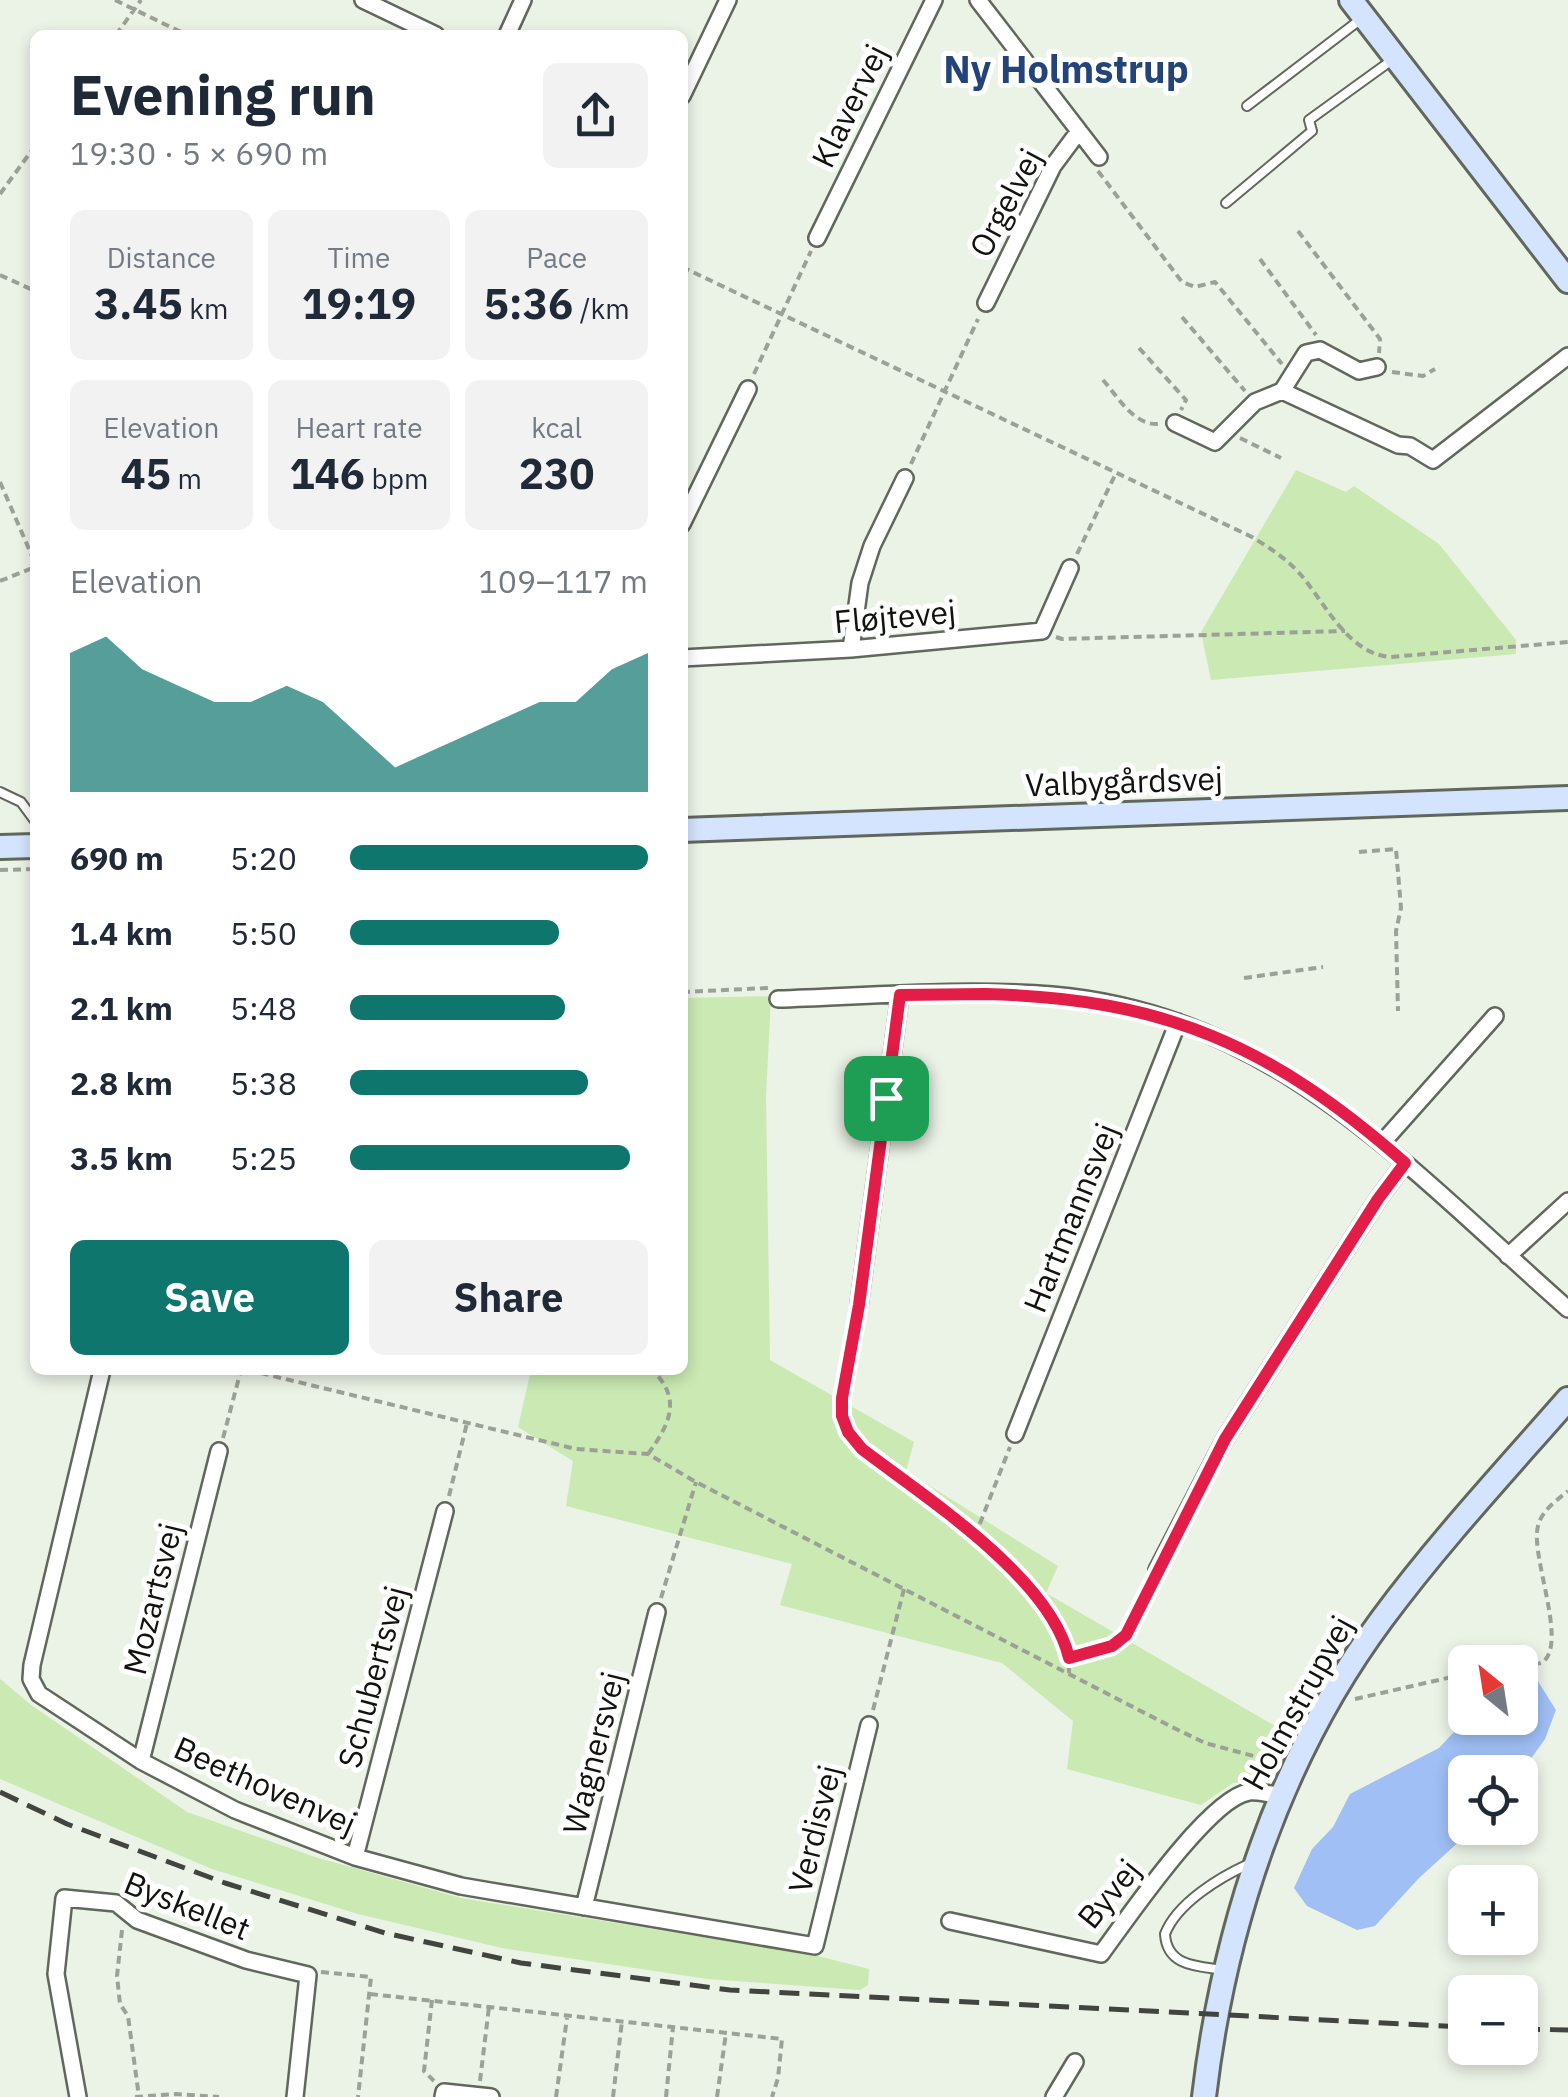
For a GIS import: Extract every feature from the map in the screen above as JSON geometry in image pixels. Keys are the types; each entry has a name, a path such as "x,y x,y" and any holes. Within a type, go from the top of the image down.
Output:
{"street":[{"path":"363,0 426,30"},
{"path":"509,30 523,0"},
{"path":"688,83 728,0"},
{"name":"Klavervej","path":"817,238 934,0"},
{"path":"978,0 1099,157"},
{"path":"1358,8 1568,281"},
{"name":"Orgelvej","path":"986,303 1052,166 1079,131"},
{"path":"1175,422 1215,442 1255,402 1282,391 1306,353 1320,350 1359,371 1377,366"},
{"path":"1282,391 1398,445 1410,446 1433,460 1568,356"},
{"path":"688,512 748,389"},
{"path":"851,649 860,583 872,546 904,478"},
{"path":"1042,631 1070,568"},
{"name":"Fløjtevej","path":"688,658 851,649 1042,631"},
{"name":"Valbygårdsvej","path":"688,830 1568,798"},
{"path":"0,848 30,846"},
{"path":"859,1305 900,995"},
{"path":"778,999 1053,996 1112,1004 1178,1022 1279,1068 1330,1101 1382,1142 1568,1309"},
{"path":"1382,1142 1495,1016"},
{"name":"Hartmannsvej","path":"1015,1434 1178,1022"},
{"path":"1157,1570 1225,1439 1405,1163"},
{"path":"1508,1256 1568,1201"},
{"name":"Beethovenvej","path":"101,1375 32,1664 32,1678 39,1694 141,1760 235,1810 355,1856 462,1886 815,1946"},
{"name":"Holmstrupvej","path":"1204,2097 1224,1970 1255,1861 1296,1766 1330,1701 1379,1623 1431,1556 1568,1399"},
{"name":"Mozartsvej","path":"141,1760 219,1452"},
{"name":"Schubertsvej","path":"355,1856 445,1511"},
{"name":"Wagnersvej","path":"584,1907 657,1612"},
{"name":"Verdisvej","path":"815,1946 869,1725"},
{"name":"Byvej","path":"950,1921 1101,1954 1186,1840 1233,1799 1249,1792 1281,1796"},
{"name":"Byskellet","path":"78,2097 56,1974 64,1898 116,1903 138,1920 228,1953 308,1975"},
{"path":"295,2097 308,1975"},
{"path":"1054,2097 1075,2062"},
{"path":"443,2095 491,2097"}],"lane":[{"path":"1247,106 1358,8"},
{"path":"1226,203 1312,131 1310,120 1396,57"},
{"path":"0,792 21,802 30,814"},
{"path":"1224,1970 1182,1963 1169,1950 1165,1934 1176,1915 1228,1873 1255,1861"}],"path":[{"path":"115,0 177,30"},
{"path":"120,30 141,0"},
{"path":"0,194 30,153"},
{"path":"1099,157 1098,171 1182,282 1195,287 1216,282 1293,376"},
{"path":"1298,231 1380,339 1377,366 1424,376 1435,369"},
{"path":"748,389 817,238"},
{"path":"1260,258 1315,330 1320,350"},
{"path":"688,271 1252,537 1299,572 1356,645 1372,656 1568,642"},
{"path":"0,275 30,289"},
{"path":"904,478 986,303"},
{"path":"1182,317 1255,402"},
{"path":"1102,380 1139,420 1148,425 1175,422 1186,400 1140,348"},
{"path":"1231,426 1242,439 1281,458"},
{"path":"1070,568 1116,472"},
{"path":"0,482 30,553"},
{"path":"0,581 30,567"},
{"path":"1042,631 1062,639 1345,631"},
{"path":"1359,852 1396,849 1402,908 1396,931 1398,1011"},
{"path":"0,870 30,869"},
{"path":"1244,978 1323,967"},
{"path":"688,992 772,988 778,999"},
{"path":"859,1305 842,1398 842,1416 848,1432 862,1449 975,1536 1049,1610 1060,1628 1069,1658 1069,1674"},
{"path":"219,1452 242,1375"},
{"path":"265,1375 576,1450 648,1454 1205,1743 1296,1766"},
{"path":"648,1454 664,1433 670,1414 670,1397 658,1375"},
{"path":"445,1511 466,1423"},
{"path":"975,1536 1015,1434"},
{"path":"657,1612 696,1482"},
{"path":"1538,1664 1551,1654 1555,1638 1553,1610 1536,1538 1538,1522 1547,1508 1568,1491"},
{"path":"1069,1658 1112,1646 1126,1635 1157,1570"},
{"path":"869,1725 904,1588"},
{"path":"1330,1701 1364,1699 1448,1678"},
{"path":"124,1909 117,1976 120,2004 128,2016 137,2097 219,2097"},
{"path":"308,1975 314,1971 371,1977 358,2097"},
{"path":"370,1994 782,2039 772,2097"},
{"path":"432,2000 424,2070 443,2095"},
{"path":"478,2096 489,2007"},
{"path":"556,2097 567,2015"},
{"path":"613,2097 622,2021"},
{"path":"666,2097 674,2027"},
{"path":"717,2097 726,2033"}],"green space":[{"path":"1296,470 1346,492 1354,486 1439,544 1516,640 1516,654 1211,680 1201,632"},
{"path":"771,996 766,1097 770,1360 914,1442 906,1471 1058,1566 1046,1593 1287,1733 1264,1780 1233,1783 1201,1805 1067,1769 1073,1721 1002,1663 780,1605 792,1564 566,1506 573,1461 518,1427 530,1375 688,1375 688,998"},
{"path":"0,1679 31,1705 187,1812 315,1857 461,1898 814,1955 869,1969 868,1985 860,1990 708,1979 502,1948 358,1914 212,1869 0,1779"}],"water":[{"path":"1538,1681 1556,1710 1545,1739 1534,1755 1448,1755 1448,1845 1455,1845 1375,1926 1357,1930 1307,1906 1294,1888 1312,1849 1333,1827 1350,1794 1439,1748 1451,1735 1538,1735"}],"railway":[{"path":"0,1792 67,1824 225,1883 385,1933 521,1963 730,1990 1448,2026"},
{"path":"1538,2029 1568,2030"}],"district":[{"name":"Ny Holmstrup","path":"1066,70"}],"route":[{"path":"900,995 1053,996 1112,1004 1178,1022 1237,1046 1330,1101 1405,1163 1225,1439 1126,1635 1099,1652 1069,1658 1060,1628 1049,1610 1018,1577 975,1536 862,1449 848,1432 842,1416 842,1398 859,1305 886,1098 900,995"}]}
